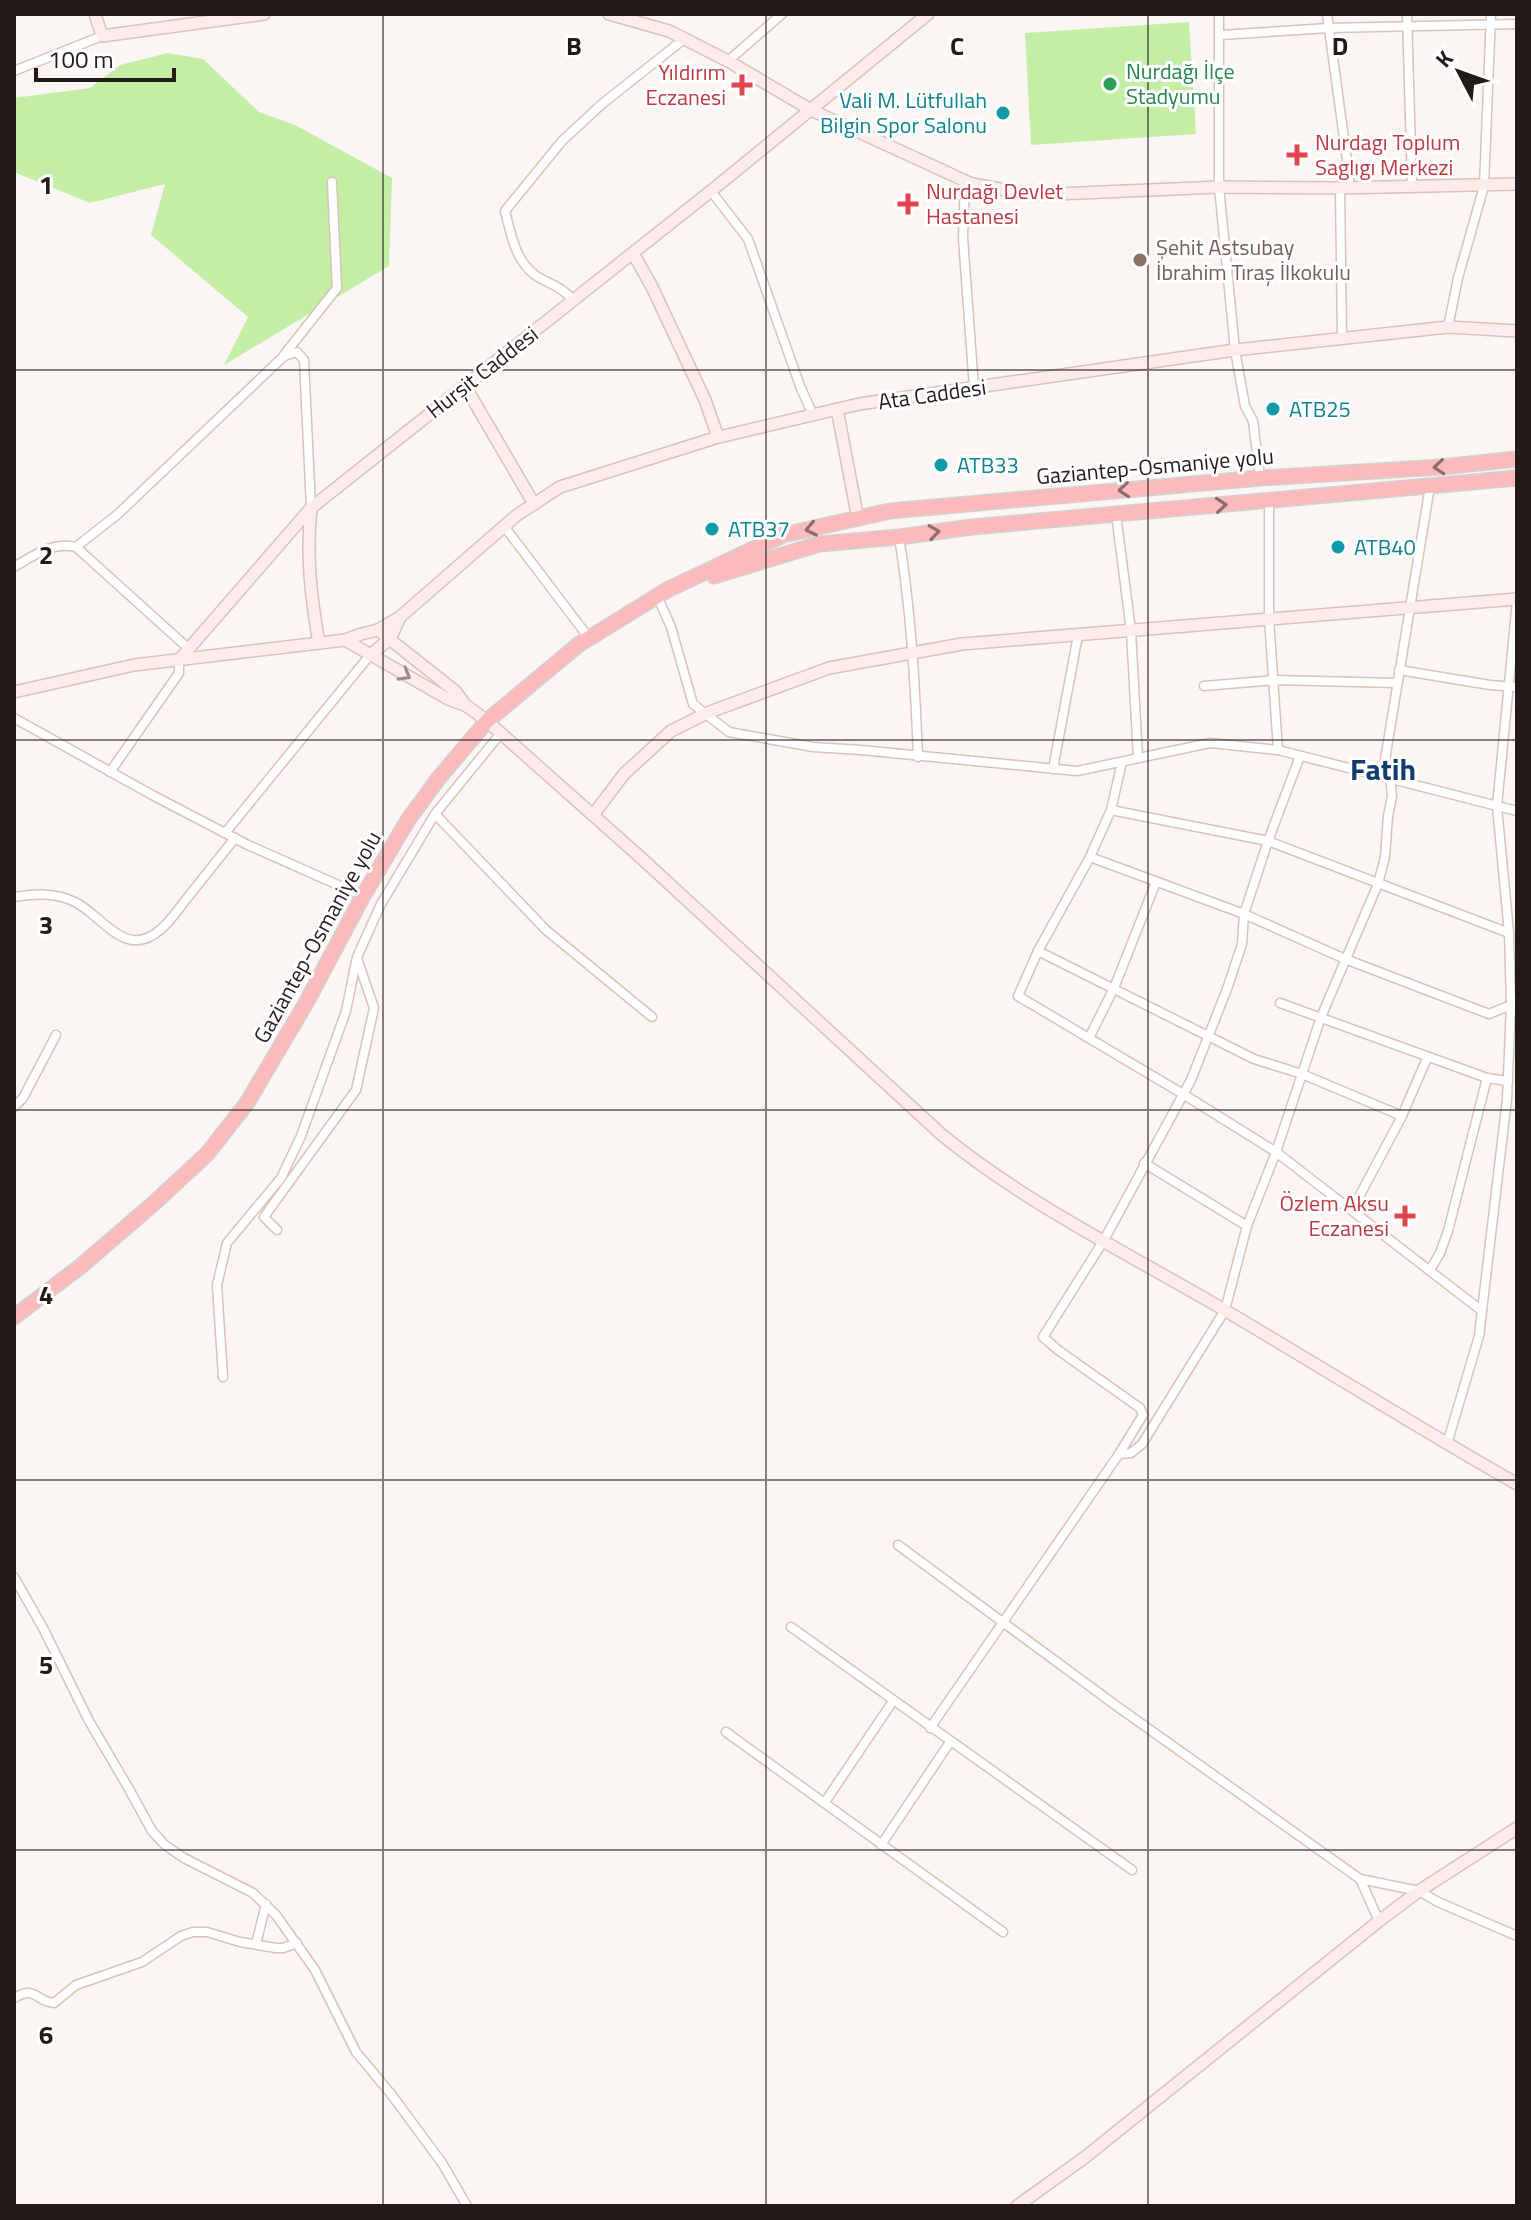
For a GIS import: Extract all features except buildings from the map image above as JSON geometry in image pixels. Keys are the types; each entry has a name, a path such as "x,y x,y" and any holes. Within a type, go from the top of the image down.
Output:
{"highway":[{"name":"Gaziantep-Osmaniye yolu","path":"14,1317 81,1266 207,1154 247,1103 408,820 487,721 589,638 662,593 783,535 890,511 1517,459"},
{"name":"Gaziantep-Osmaniye yolu","path":"662,593 819,544 972,527 1517,478"}],"street":[{"path":"95,14 102,36"},
{"path":"14,71 102,36 264,14"},
{"path":"609,14 669,31 728,61 811,110 972,184 1034,195 1219,187 1517,184"},
{"path":"728,61 782,14"},
{"name":"Hurşit Caddesi","path":"179,660 311,508 711,191 928,14"},
{"path":"1219,14 1219,187 1235,350 1245,406 1253,421 1260,478"},
{"path":"1327,14 1349,175 1344,187 1342,339"},
{"path":"1407,14 1412,186"},
{"path":"1448,327 1458,278 1484,186 1491,14"},
{"path":"1221,35 1328,28 1517,24"},
{"path":"573,300 563,288 537,276 525,266 515,247 505,211 562,141 602,104 684,39"},
{"path":"965,181 963,248 974,388"},
{"path":"76,547 118,514 284,356 337,288 332,182"},
{"path":"711,191 748,239 813,415"},
{"path":"633,253 705,400 718,437"},
{"name":"Ata Caddesi","path":"400,617 504,526 560,487 718,437 859,404 1235,350 1448,327 1517,331"},
{"path":"296,338 297,352 304,360 311,508 309,575 319,643"},
{"path":"284,356 297,352"},
{"path":"465,386 534,504"},
{"path":"837,409 858,519"},
{"path":"1119,1454 1131,1453 1142,1444 1225,1310 1247,1226 1276,1152 1321,1017 1378,884 1385,857 1392,796 1390,778 1384,766 1431,485"},
{"path":"1269,500 1269,618 1278,750"},
{"path":"1116,514 1131,631 1138,758"},
{"path":"504,526 589,638"},
{"path":"899,537 913,653 918,757"},
{"path":"14,567 48,548 76,547 189,649"},
{"path":"662,593 693,704 729,732 813,747 1077,771 1210,743 1278,750 1517,811"},
{"path":"593,815 624,774 671,731 707,713 829,668 962,644 1517,600 1513,687 1497,806 1514,1003 1508,1081 1479,1336 1447,1444"},
{"path":"14,692 134,665 345,640 378,630 400,617"},
{"path":"225,833 370,655 390,639 400,617"},
{"path":"378,630 455,691 467,706 593,815 942,1135 1045,1207 1517,1484"},
{"path":"1053,769 1078,635"},
{"path":"345,640 448,699 467,706"},
{"path":"110,772 179,673 179,660"},
{"path":"1399,670 1513,687"},
{"path":"1204,686 1274,680 1397,683"},
{"path":"14,718 225,833 363,896"},
{"path":"223,1377 217,1285 227,1243 281,1178 301,1136 346,1011 357,957 381,904 435,814 501,733"},
{"path":"930,1728 1143,1415 1142,1410 1043,1337 1104,1240 1183,1094 1209,1037 1242,944 1244,914 1300,756"},
{"path":"1122,762 1111,810 1018,996 1276,1152 1482,1311"},
{"path":"1111,810 1268,841 1509,933"},
{"path":"435,814 546,930 652,1017"},
{"path":"14,897 40,894 64,897 88,910 122,938 148,938 166,925 235,838"},
{"path":"1090,857 1244,914 1345,959 1489,1014 1514,1003"},
{"path":"1089,1038 1114,988 1156,882"},
{"path":"1038,951 1254,1059 1302,1074 1402,1116"},
{"path":"277,1230 264,1217 356,1090 374,1008 357,957"},
{"path":"1280,1003 1427,1058 1487,1078 1508,1081"},
{"path":"14,1107 23,1098 56,1035"},
{"path":"1352,1210 1402,1116 1427,1058"},
{"path":"1430,1270 1448,1231 1487,1078"},
{"path":"1144,1163 1247,1226"},
{"path":"898,1545 1360,1879 1419,1891 1517,1936"},
{"path":"14,1577 89,1721 152,1831 184,1858 229,1879 266,1904 315,1970 356,2052 442,2163 467,2206"},
{"path":"791,1627 1132,1870"},
{"path":"825,1802 893,1701"},
{"path":"726,1732 1003,1932"},
{"path":"881,1845 950,1742"},
{"path":"1017,2206 1084,2158 1379,1921 1419,1891 1517,1828"},
{"path":"1360,1879 1379,1921"},
{"path":"256,1944 266,1904"},
{"path":"14,1998 32,1993 54,2003 76,1985 142,1962 181,1936 193,1932 207,1932 276,1948 297,1943"}],"green space":[{"name":"Nurdağı İlçe Stadyumu","path":"1189,22 1196,134 1031,145 1025,33"},
{"path":"168,53 203,59 259,112 295,125 392,178 389,266 224,365 248,317 151,235 165,184 90,203 14,172 14,98 90,88 120,65"}],"place":[{"name":"Nurdağı İlçe Stadyumu","path":"1110,84"},
{"name":"Yıldırım Eczanesi","path":"742,85"},
{"name":"Vali M. Lütfullah Bilgin Spor Salonu","path":"1003,113"},
{"name":"Nurdagı Toplum Saglıgı Merkezi","path":"1297,155"},
{"name":"Nurdağı Devlet Hastanesi","path":"908,204"},
{"name":"Şehit Astsubay İbrahim Tıraş İlkokulu","path":"1140,260"},
{"name":"ATB25","path":"1273,409"},
{"name":"ATB33","path":"941,465"},
{"name":"ATB37","path":"712,529"},
{"name":"ATB40","path":"1338,547"},
{"name":"Özlem Aksu Eczanesi","path":"1405,1216"}],"district":[{"name":"Fatih","path":"1383,770"}]}
